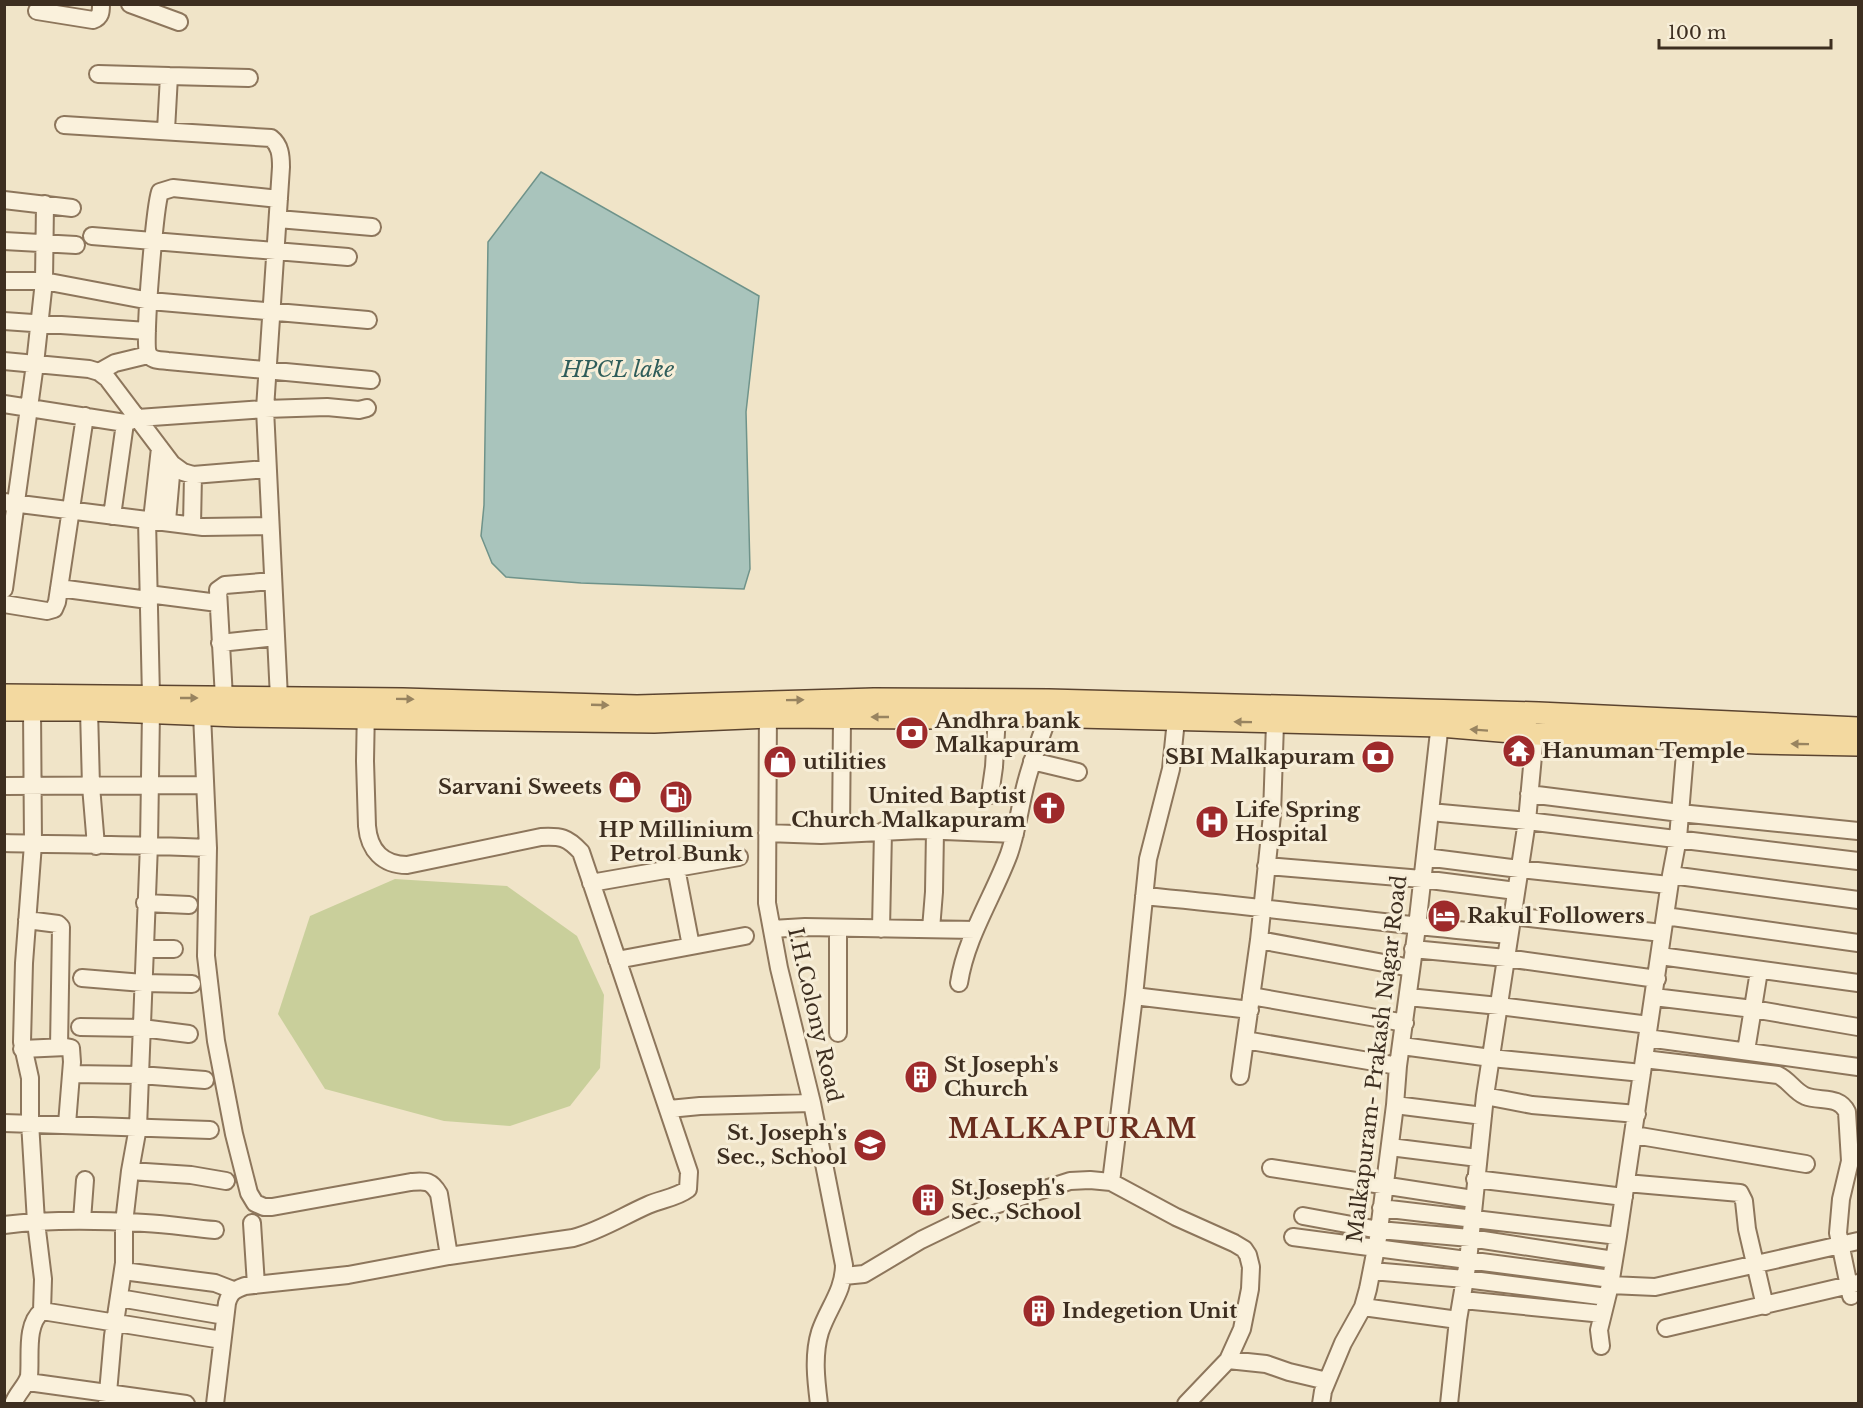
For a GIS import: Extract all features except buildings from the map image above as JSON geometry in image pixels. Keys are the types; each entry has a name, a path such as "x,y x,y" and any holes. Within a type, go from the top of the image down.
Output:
{"main road":[{"path":"4,695 151,704 202,714 366,708"},
{"path":"4,710 89,710 224,698 279,698 366,708 654,722 768,709 908,708 1049,700 1687,729 1757,743 1858,745"},
{"path":"768,709 842,717 908,708 997,715 1275,723 1440,718 1535,734 1687,729 1858,728"}],"street":[{"path":"37,11 93,20 100,15 101,4"},
{"path":"130,4 179,22"},
{"path":"98,74 249,78"},
{"path":"166,130 170,76"},
{"path":"64,125 271,138 277,143 281,155 279,199 264,409 279,698"},
{"path":"279,199 173,188 160,192 146,344 148,355 154,359 168,361 371,380"},
{"path":"4,200 72,208"},
{"path":"4,589 10,503 29,408 44,280 45,204"},
{"path":"278,219 372,227"},
{"path":"92,237 276,250 348,258"},
{"path":"4,241 76,245"},
{"path":"4,281 44,280 150,301 368,320"},
{"path":"4,321 147,331"},
{"path":"99,372 115,363 148,355"},
{"path":"4,361 89,369 99,372 107,378 132,420 160,448 172,464 183,472 192,475 267,469"},
{"path":"4,404 85,416 132,420 264,409 327,407 359,410 367,408"},
{"path":"4,604 47,611 54,609 85,416"},
{"path":"112,516 132,420"},
{"path":"108,1398 115,1322 123,1271 124,1223 138,1127 149,844 151,704 148,597 160,448"},
{"path":"155,520 172,464"},
{"path":"192,475 192,525"},
{"path":"10,503 209,527 270,526"},
{"path":"224,698 218,590 221,586 273,581"},
{"path":"59,588 218,603"},
{"path":"220,643 276,637"},
{"path":"215,1404 225,1316 229,1295 233,1290 245,1286 340,1276 587,1234 650,1204 688,1190 689,1172 669,1109 580,852 571,841 559,837 541,837 407,865 391,863 375,853 367,836 366,708"},
{"path":"13,1404 20,1389 28,1382 33,1320 42,1311 43,1279 36,1222 30,1122 30,1078 22,1049 27,920 33,844 32,709"},
{"name":"I.H.Colony Road","path":"768,709 767,903 779,968 812,1103 844,1276 821,1330 818,1344 816,1367 819,1404"},
{"path":"89,710 91,786 96,846"},
{"path":"202,714 208,848 206,957 216,1041 234,1134 249,1193 255,1203 272,1207 427,1181 434,1185 439,1194 449,1256"},
{"path":"990,795 997,715"},
{"path":"841,834 842,717"},
{"path":"959,983 961,965 996,886 1015,834 1032,760 1048,717"},
{"name":"Malkapuram- Prakash Nagar Road","path":"1321,1404 1343,1343 1363,1306 1376,1248 1417,927 1440,718"},
{"path":"1111,1182 1148,859 1171,769 1176,720"},
{"path":"1240,1076 1259,940 1274,781 1275,723"},
{"path":"1601,1346 1599,1330 1610,1287 1678,838 1687,729"},
{"path":"1449,1404 1458,1320 1468,1259 1485,1096 1527,821 1535,734"},
{"path":"1032,760 1078,772"},
{"path":"4,786 205,785"},
{"path":"1528,794 1680,813 1858,831"},
{"path":"1430,812 1678,838 1858,861"},
{"path":"881,929 883,831"},
{"path":"767,833 841,834 935,831 1015,834"},
{"path":"931,929 935,831"},
{"path":"4,843 96,846 149,844 208,848"},
{"path":"591,883 739,856"},
{"path":"1425,857 1519,869 1670,880 1858,900"},
{"path":"1266,866 1422,879 1516,891"},
{"path":"676,868 690,946"},
{"path":"1144,897 1262,907 1417,927 1509,935"},
{"path":"145,903 189,905"},
{"path":"1512,916 1664,925 1858,943"},
{"path":"27,920 58,924 61,927 59,1047"},
{"path":"772,929 805,927 975,930"},
{"path":"838,928 838,1033"},
{"path":"616,960 745,936"},
{"path":"1259,940 1411,968"},
{"path":"145,949 174,948"},
{"path":"1413,950 1506,958 1657,980"},
{"path":"1660,956 1858,984"},
{"path":"1746,1051 1759,971"},
{"path":"82,978 192,984"},
{"path":"1134,996 1250,1003 1405,1023"},
{"path":"1408,997 1499,1006 1746,1051 1858,1067"},
{"path":"1654,997 1753,1009 1858,1027"},
{"path":"80,1027 142,1028 189,1034"},
{"path":"1245,1040 1398,1066"},
{"path":"1402,1046 1491,1058 1778,1075 1785,1078 1807,1097 1840,1103 1850,1114 1854,1162 1838,1215 1838,1233 1853,1288 1666,1328"},
{"path":"22,1049 71,1048 67,1124"},
{"path":"71,1074 140,1075 205,1080"},
{"path":"1485,1096 1532,1105 1636,1113"},
{"path":"669,1109 812,1103"},
{"path":"1395,1105 1483,1116"},
{"path":"4,1122 210,1130"},
{"path":"1634,1136 1806,1164"},
{"path":"1390,1147 1478,1158"},
{"path":"1271,1168 1473,1199"},
{"path":"130,1171 191,1175 226,1181"},
{"path":"1475,1179 1625,1190 1736,1192 1742,1196 1765,1306"},
{"path":"82,1220 85,1180"},
{"path":"844,1276 864,1274 921,1240 989,1207 1070,1181 1111,1182 1234,1243 1244,1249 1248,1255 1251,1267 1250,1289 1242,1329 1228,1360 1186,1404"},
{"path":"1381,1208 1618,1236"},
{"path":"1303,1216 1379,1230 1470,1238 1614,1260"},
{"path":"4,1225 82,1220 143,1222 215,1230"},
{"path":"252,1223 256,1285"},
{"path":"1293,1237 1468,1259 1610,1287"},
{"path":"1372,1271 1464,1279 1651,1287 1756,1266 1858,1241"},
{"path":"123,1271 215,1283 233,1290"},
{"path":"119,1298 225,1316"},
{"path":"1462,1300 1603,1314"},
{"path":"1363,1306 1458,1320"},
{"path":"42,1311 222,1340"},
{"path":"1228,1360 1266,1364 1328,1381"},
{"path":"28,1382 108,1398 186,1404"}],"green space":[{"path":"395,879 507,886 577,936 604,995 600,1068 570,1106 510,1126 444,1121 325,1089 278,1014 310,916"}],"water":[{"name":"HPCL lake","path":"541,172 759,296 746,412 750,569 744,589 581,583 506,577 492,563 481,536 484,505 488,242"}],"place":[{"name":"Andhra bank Malkapuram","path":"912,733"},
{"name":"Hanuman Temple","path":"1519,751"},
{"name":"SBI Malkapuram","path":"1378,757"},
{"name":"utilities","path":"780,762"},
{"name":"Sarvani Sweets","path":"625,787"},
{"name":"HP Millinium Petrol Bunk","path":"676,797"},
{"name":"United Baptist Church Malkapuram","path":"1049,808"},
{"name":"Life Spring Hospital","path":"1212,822"},
{"name":"Rakul Followers","path":"1444,916"},
{"name":"St Joseph's Church","path":"921,1077"},
{"name":"St. Joseph's Sec., School","path":"870,1145"},
{"name":"St.Joseph's Sec., School","path":"928,1200"},
{"name":"Indegetion Unit","path":"1039,1311"}],"district":[{"name":"MALKAPURAM","path":"1073,1128"}]}
